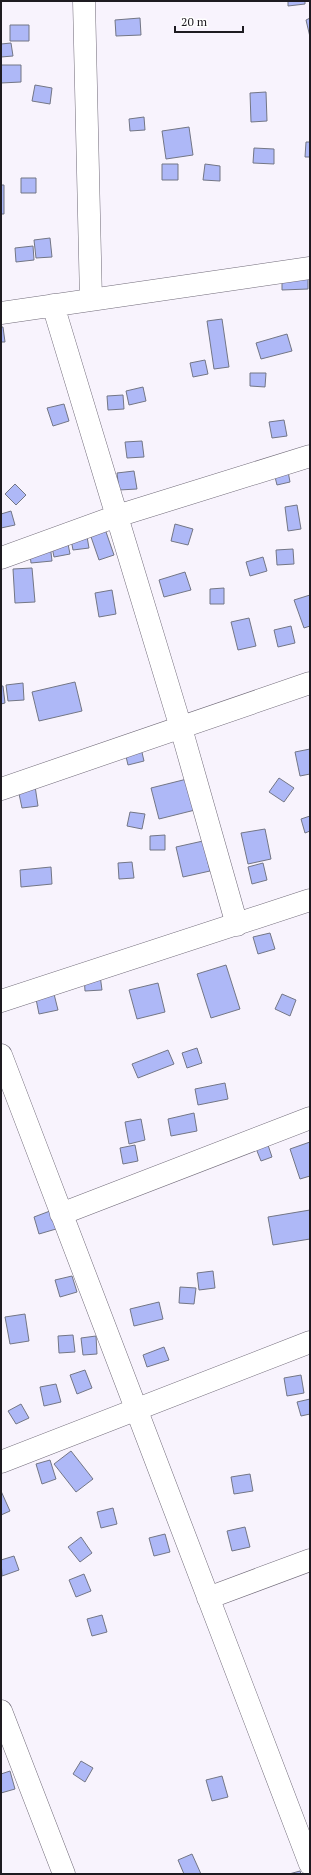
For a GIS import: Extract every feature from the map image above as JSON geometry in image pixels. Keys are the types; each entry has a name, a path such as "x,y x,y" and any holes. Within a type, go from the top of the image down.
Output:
{"street":[{"path":"84,1 91,300"},
{"path":"1,313 310,268"},
{"path":"53,305 181,728 237,925"},
{"path":"1,558 117,516 310,456"},
{"path":"1,789 310,683"},
{"path":"1,1001 310,900"},
{"path":"1,1055 310,1864"},
{"path":"61,1214 310,1118"},
{"path":"1,1462 310,1342"},
{"path":"208,1598 310,1560"},
{"path":"1,1712 64,1874"}],"building":[{"path":"288,1 305,1 305,4 288,6"},
{"path":"140,18 141,35 116,36 115,20"},
{"path":"310,18 310,37 306,20"},
{"path":"10,25 29,25 29,41 10,41"},
{"path":"11,43 13,56 1,57 1,44"},
{"path":"1,65 21,65 21,82 1,83"},
{"path":"35,85 52,88 50,104 32,101"},
{"path":"266,92 267,121 251,122 250,93"},
{"path":"144,117 145,130 130,131 129,119"},
{"path":"189,127 193,155 166,159 162,131"},
{"path":"306,142 310,142 310,157 305,157"},
{"path":"254,148 274,149 274,164 253,163"},
{"path":"162,164 178,164 178,180 162,180"},
{"path":"205,164 220,166 220,181 203,180"},
{"path":"21,178 36,178 36,193 21,193"},
{"path":"1,185 4,185 4,214 1,214"},
{"path":"50,238 52,257 36,258 34,240"},
{"path":"33,246 34,260 16,262 15,248"},
{"path":"282,273 308,273 308,289 282,290"},
{"path":"222,319 229,367 214,369 207,321"},
{"path":"1,327 3,327 5,342 1,342"},
{"path":"287,334 292,351 261,359 256,343"},
{"path":"205,360 208,374 193,377 190,363"},
{"path":"250,373 266,373 265,387 250,386"},
{"path":"143,387 146,401 129,405 126,391"},
{"path":"123,395 124,409 108,410 107,396"},
{"path":"64,404 69,421 53,426 47,408"},
{"path":"284,420 287,436 272,438 269,422"},
{"path":"142,441 144,457 127,458 125,442"},
{"path":"287,466 290,482 277,485 273,469"},
{"path":"134,471 137,489 119,490 117,473"},
{"path":"15,484 26,495 16,505 5,494"},
{"path":"297,505 301,529 288,531 285,507"},
{"path":"11,511 15,525 1,528 1,514"},
{"path":"175,524 193,529 188,545 171,541"},
{"path":"105,529 114,555 99,560 90,534"},
{"path":"86,531 89,548 73,550 70,534"},
{"path":"67,539 70,554 54,557 51,542"},
{"path":"50,544 52,561 31,563 29,546"},
{"path":"293,549 294,564 277,565 276,550"},
{"path":"263,557 267,571 250,576 246,562"},
{"path":"32,568 35,602 15,603 13,569"},
{"path":"185,572 191,590 164,597 159,580"},
{"path":"224,588 224,604 210,604 210,589"},
{"path":"112,590 116,614 99,617 95,593"},
{"path":"310,595 310,626 304,628 294,600"},
{"path":"249,618 256,646 238,650 231,622"},
{"path":"291,626 295,643 278,647 274,630"},
{"path":"75,682 82,711 39,721 32,692"},
{"path":"23,683 24,700 8,701 6,685"},
{"path":"1,686 3,686 5,703 1,704"},
{"path":"140,744 144,761 128,765 124,748"},
{"path":"310,749 310,774 300,776 295,752"},
{"path":"279,778 294,788 284,802 269,792"},
{"path":"187,779 195,810 159,819 151,788"},
{"path":"35,786 38,806 22,808 18,789"},
{"path":"130,812 145,814 142,829 127,826"},
{"path":"310,816 310,831 305,833 301,819"},
{"path":"265,829 271,859 248,864 241,833"},
{"path":"165,835 165,850 150,850 150,836"},
{"path":"203,841 210,871 183,877 176,847"},
{"path":"132,862 134,878 119,879 118,863"},
{"path":"263,863 267,880 252,884 248,867"},
{"path":"51,867 52,884 21,887 20,870"},
{"path":"270,933 275,949 258,954 253,937"},
{"path":"226,965 240,1009 211,1018 197,974"},
{"path":"100,975 102,990 85,991 84,976"},
{"path":"158,983 165,1012 137,1019 129,990"},
{"path":"53,990 58,1010 39,1014 35,994"},
{"path":"282,994 296,1000 290,1016 275,1009"},
{"path":"197,1048 202,1063 187,1068 182,1053"},
{"path":"168,1050 174,1064 138,1078 132,1064"},
{"path":"225,1083 228,1099 198,1105 195,1089"},
{"path":"194,1113 197,1131 171,1136 168,1119"},
{"path":"141,1119 145,1140 129,1144 125,1122"},
{"path":"267,1142 272,1157 261,1161 255,1146"},
{"path":"310,1142 310,1176 300,1179 290,1149"},
{"path":"135,1145 138,1161 123,1164 120,1148"},
{"path":"310,1210 310,1239 273,1245 268,1217"},
{"path":"50,1211 56,1229 39,1234 34,1217"},
{"path":"213,1271 215,1288 199,1290 197,1273"},
{"path":"72,1276 77,1292 60,1297 55,1280"},
{"path":"180,1287 196,1288 194,1304 179,1303"},
{"path":"159,1302 163,1319 134,1326 130,1309"},
{"path":"25,1314 29,1341 10,1344 5,1317"},
{"path":"73,1335 75,1352 59,1353 58,1336"},
{"path":"96,1336 97,1354 83,1355 81,1338"},
{"path":"164,1347 169,1360 147,1367 143,1355"},
{"path":"85,1370 92,1388 77,1394 70,1375"},
{"path":"301,1375 304,1393 287,1396 284,1378"},
{"path":"56,1384 61,1402 44,1406 40,1387"},
{"path":"310,1399 310,1414 301,1416 297,1402"},
{"path":"21,1404 29,1418 16,1424 8,1411"},
{"path":"71,1451 93,1479 76,1492 54,1464"},
{"path":"50,1460 56,1479 42,1484 36,1464"},
{"path":"250,1474 253,1491 234,1494 231,1477"},
{"path":"1,1491 10,1511 1,1515"},
{"path":"113,1508 117,1524 101,1528 97,1512"},
{"path":"245,1527 250,1547 232,1551 227,1531"},
{"path":"165,1534 170,1552 154,1556 149,1538"},
{"path":"81,1537 92,1553 80,1562 68,1547"},
{"path":"14,1556 19,1570 2,1576 1,1560"},
{"path":"84,1574 91,1591 76,1597 69,1580"},
{"path":"102,1615 107,1632 92,1636 87,1619"},
{"path":"81,1761 93,1768 85,1782 73,1774"},
{"path":"10,1771 15,1789 1,1793 1,1774"},
{"path":"222,1776 228,1797 212,1801 206,1780"},
{"path":"192,1854 201,1874 184,1874 178,1860"},
{"path":"300,1871 301,1874 289,1874"}]}
